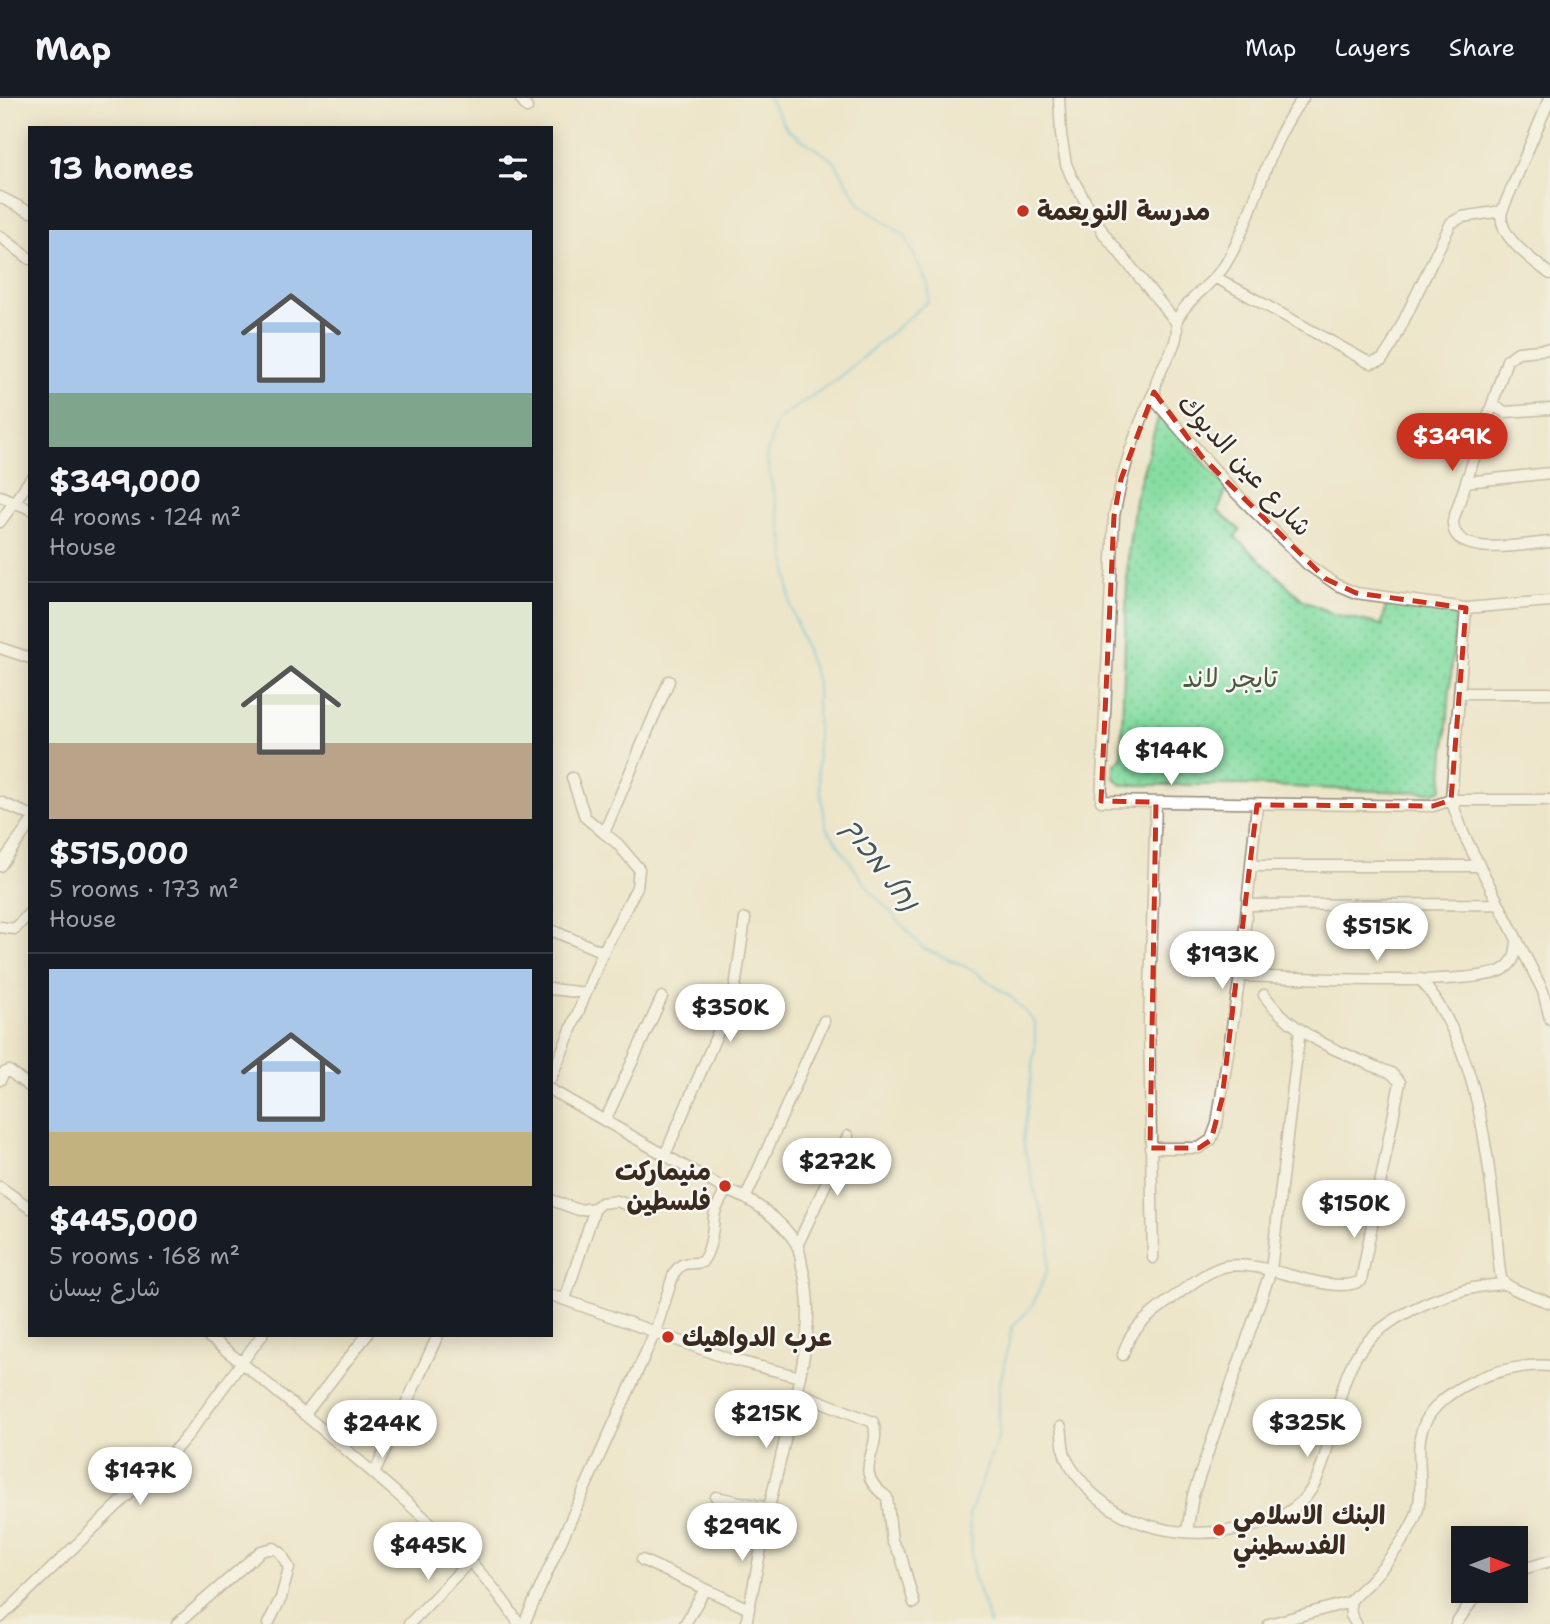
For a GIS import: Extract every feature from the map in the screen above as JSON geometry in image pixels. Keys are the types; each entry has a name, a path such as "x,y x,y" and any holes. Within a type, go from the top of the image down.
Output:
{"street":[{"path":"520,98 527,108"},
{"path":"1059,98 1060,135 1072,178 1104,234 1176,323 1185,307 1227,260 1246,220 1282,128 1303,98"},
{"path":"1550,98 1502,211 1501,224 1509,236 1550,274"},
{"path":"0,197 28,211"},
{"path":"1214,277 1366,361 1377,362 1382,360 1392,345 1451,223 1462,216 1502,211"},
{"path":"0,236 28,257"},
{"name":"شارع عين الديوك","path":"1176,323 1177,335 1156,380 1154,392 1161,409 1202,457 1308,565 1326,579 1356,593 1466,608 1550,601"},
{"path":"1550,349 1518,352 1507,360 1453,521 1455,535 1460,540 1479,546 1550,542"},
{"path":"1154,392 1142,416 1124,469 1114,516 1101,801 1433,806 1451,800 1550,800"},
{"path":"1492,405 1505,412 1519,413 1550,409"},
{"path":"1466,482 1550,473"},
{"path":"0,522 28,484"},
{"path":"0,496 28,508"},
{"path":"1466,608 1451,800 1464,835 1543,991 1549,1011"},
{"path":"0,648 28,657"},
{"path":"604,833 669,681"},
{"path":"1460,693 1550,693"},
{"path":"553,1073 603,952 637,887 639,878 639,869 634,862 585,817 572,778"},
{"path":"0,802 28,814"},
{"path":"1153,1258 1149,1023 1156,802"},
{"path":"1150,1148 1199,1148 1211,1140 1222,1099 1240,976 1256,805"},
{"path":"0,866 28,827"},
{"path":"1251,866 1480,866"},
{"path":"1247,905 1498,904"},
{"path":"0,927 15,929 28,914"},
{"path":"665,1155 734,995 745,919"},
{"path":"553,931 603,952"},
{"path":"1504,970 1516,955 1517,941"},
{"path":"1240,976 1420,979 1473,976 1519,969 1535,976"},
{"path":"1420,979 1433,994 1449,1024 1463,1052 1473,1084 1489,1165 1500,1276 1505,1284"},
{"path":"553,989 586,993"},
{"path":"1124,1355 1126,1341 1146,1320 1185,1289 1216,1270 1236,1265 1315,1281 1339,1284 1360,1281 1400,1082 1391,1073 1310,1036 1272,1006 1264,995"},
{"path":"605,1121 662,997"},
{"path":"747,1197 824,1021"},
{"path":"1187,1532 1193,1495 1271,1270 1300,1029"},
{"path":"0,1080 4,1073 9,1072 28,1086"},
{"path":"553,1091 726,1190 747,1197 778,1222 797,1246 809,1305 808,1330 746,1624"},
{"path":"797,1246 848,1136"},
{"path":"0,1187 28,1207"},
{"path":"524,1624 655,1332 674,1273 685,1262 702,1262 714,1228 716,1211 726,1190"},
{"path":"553,1201 579,1210 595,1208"},
{"path":"565,1299 595,1208 601,1203 617,1201 651,1213"},
{"path":"1061,1427 1066,1457 1084,1484 1121,1516 1139,1524 1187,1532 1245,1528 1275,1520 1309,1495 1316,1482 1347,1376 1357,1354 1370,1338 1384,1327 1429,1303 1483,1285 1505,1284 1550,1303"},
{"path":"553,1296 726,1357 800,1377"},
{"path":"209,1337 305,1414 470,1561 487,1578 519,1624"},
{"path":"0,1618 172,1453 261,1337"},
{"path":"305,1414 366,1337"},
{"path":"374,1474 437,1337"},
{"path":"1269,1624 1350,1602 1382,1567 1417,1512 1420,1439 1424,1424 1437,1405 1450,1393 1522,1366 1550,1366"},
{"path":"797,1392 873,1422 875,1430 868,1476 876,1490 887,1497 892,1541 901,1556 914,1603"},
{"path":"716,1497 769,1508"},
{"path":"177,1624 261,1551 274,1548 281,1553 289,1568 281,1598 268,1624"},
{"path":"642,1560 749,1609"},
{"path":"409,1624 470,1561"},
{"path":"1528,1567 1550,1561"},
{"path":"685,1624 705,1589"},
{"path":"1350,1602 1351,1615 1356,1624"},
{"path":"1456,1624 1471,1603"}],"highlighted area":[{"path":"1154,392 1202,457 1326,579 1356,593 1466,608 1451,800 1433,806 1257,805 1222,1099 1211,1140 1199,1148 1150,1148 1156,802 1101,801 1114,516 1121,479"}],"green space":[{"name":"تايجر لاند","path":"1158,418 1165,419 1227,488 1218,511 1240,530 1235,537 1303,600 1333,614 1382,625 1387,601 1456,614 1442,789 1433,792 1245,785 1122,785 1114,778 1114,765 1121,758 1128,554 1135,500"}],"waterway":[{"name":"נחל מכוך","path":"768,98 788,130 834,161 860,204 905,236 929,287 928,301 837,379 777,420 766,457 784,542 791,608 817,681 818,773 826,827 866,885 923,948 971,969 1012,998 1035,1022 1035,1046 1023,1141 1050,1239 1047,1271 1032,1306 1012,1327 999,1389 999,1435 969,1515 973,1573 990,1624"}],"place":[{"name":"مدرسة النويعمة","path":"1023,211"},
{"name":"منيماركت فلسطين","path":"725,1186"},
{"name":"عرب الدواهيك","path":"668,1337"},
{"name":"البنك الاسلامي الفدسطيني","path":"1219,1530"}]}
